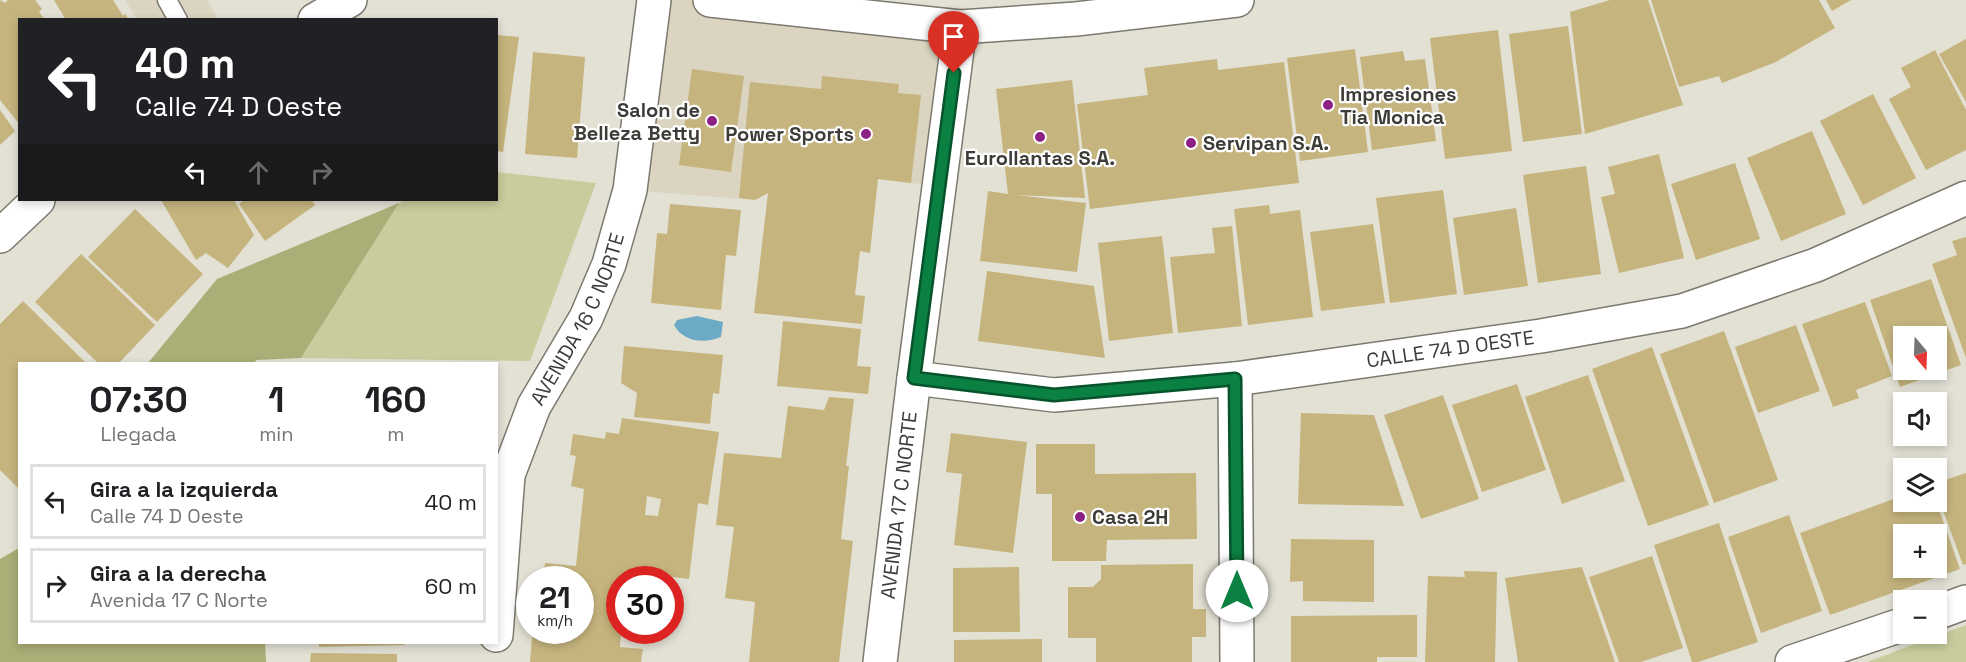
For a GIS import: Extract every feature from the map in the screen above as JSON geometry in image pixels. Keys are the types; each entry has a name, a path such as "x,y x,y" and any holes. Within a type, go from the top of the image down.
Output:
{"street":[{"path":"318,18 350,0"},
{"name":"AVENIDA 16 C NORTE","path":"498,608 508,475 534,406 586,318 609,264 630,190 654,0"},
{"path":"710,0 960,27 1076,19 1237,0"},
{"name":"AVENIDA 17 C NORTE","path":"880,662 960,27"},
{"name":"CALLE 74 D OESTE","path":"914,378 1054,395 1235,379 1541,336 1682,311 1816,265 1966,198"},
{"path":"0,236 37,201"},
{"path":"1235,379 1238,662"},
{"path":"1947,609 1966,602"},
{"path":"1792,662 1893,628"},
{"path":"495,662 496,644"}],"lane":[{"path":"167,0 177,18"}],"shaded area":[{"path":"125,0 207,0 217,18 136,18"},
{"path":"654,0 710,0 960,27 939,186 812,172 755,200 630,190"}],"green space":[{"path":"498,172 596,183 530,361 301,358 399,203 403,201 498,201"},
{"path":"399,203 301,358 256,360 255,362 149,362 217,279"},
{"path":"18,549 18,644 265,644 266,662 0,662 0,559"},
{"path":"1966,625 1966,662 1867,662 1915,644 1947,644 1947,632"}],"water":[{"path":"697,316 723,322 721,337 695,340 683,335 674,325 677,320"}],"building":[{"path":"0,0 5,3 8,0 35,0 42,9 39,12 44,18 18,18 18,122 0,100"},
{"path":"54,0 113,0 123,16 125,14 128,18 65,18"},
{"path":"1610,0 1648,0 1683,105 1585,134 1570,12"},
{"path":"1651,0 1819,0 1835,28 1776,62 1722,83 1719,76 1679,87"},
{"path":"1826,0 1851,0 1832,11"},
{"path":"1568,26 1582,134 1523,142 1509,34"},
{"path":"1498,30 1512,151 1445,159 1430,38"},
{"path":"498,35 519,37 503,152 498,151"},
{"path":"1966,39 1966,102 1939,54"},
{"name":"Impresiones Tia Monica","path":"1355,49 1368,152 1300,161 1287,58"},
{"path":"1935,50 1966,110 1966,150 1926,170 1889,99 1911,87 1901,68"},
{"path":"1403,51 1405,61 1425,59 1436,141 1372,150 1360,57"},
{"path":"533,52 585,57 577,158 525,154"},
{"path":"1217,59 1218,70 1284,62 1299,183 1090,209 1077,104 1148,95 1144,68"},
{"name":"Salon de Belleza Betty","path":"692,69 744,76 731,172 679,165"},
{"path":"822,76 899,84 898,93 921,95 911,183 878,179 870,253 860,251 855,295 865,296 862,324 754,313 768,193 755,200 739,198 750,82 821,89"},
{"path":"1072,80 1085,198 1016,195 1086,203 1077,272 980,261 988,191 1008,194 996,89"},
{"path":"1873,94 1916,178 1863,205 1820,121"},
{"path":"0,110 15,131 0,145"},
{"path":"1812,131 1846,214 1781,241 1747,158"},
{"path":"1659,154 1684,258 1619,273 1601,197 1615,194 1608,167"},
{"path":"1735,163 1760,239 1696,260 1671,184"},
{"path":"1586,166 1601,274 1538,283 1523,175"},
{"path":"1443,190 1457,294 1390,303 1376,198"},
{"path":"162,201 235,201 254,235 228,268 206,253 196,260"},
{"path":"243,201 313,201 315,205 265,241 239,204"},
{"path":"670,204 741,210 736,256 726,255 721,310 651,303 657,233 667,234"},
{"path":"1269,205 1270,214 1300,210 1313,317 1248,325 1234,209"},
{"path":"1516,208 1528,286 1464,295 1453,218"},
{"path":"135,209 203,274 157,322 88,257"},
{"path":"1373,224 1385,303 1321,311 1310,232"},
{"path":"1232,226 1242,326 1178,333 1170,257 1215,253 1212,228"},
{"path":"1162,236 1173,333 1109,341 1098,243"},
{"path":"1966,237 1966,358 1932,264 1957,255 1952,241"},
{"path":"81,254 155,325 120,362 97,362 35,302"},
{"path":"987,271 1094,286 1105,358 978,341"},
{"path":"1931,279 1961,365 1947,370 1947,326 1893,326 1893,367 1870,300"},
{"path":"23,301 85,362 18,362 18,488 0,470 0,324"},
{"path":"1865,302 1892,376 1856,390 1859,398 1833,407 1802,324"},
{"path":"783,321 861,329 857,366 871,367 868,394 777,386"},
{"path":"1796,325 1820,391 1758,413 1735,347"},
{"path":"1724,331 1778,480 1714,503 1660,354"},
{"path":"624,346 723,355 719,394 713,393 710,424 634,417 637,393 621,383"},
{"path":"1652,347 1709,505 1648,526 1592,369"},
{"path":"1588,375 1625,481 1562,504 1525,397"},
{"path":"1898,380 1919,380 1900,387"},
{"path":"1517,384 1546,470 1482,492 1452,405"},
{"path":"1443,395 1479,499 1421,519 1384,415"},
{"path":"829,397 854,399 841,539 853,541 839,662 749,662 755,602 725,598 734,527 716,525 724,453 781,458 788,406 824,410"},
{"path":"1301,413 1374,415 1404,506 1298,504"},
{"path":"622,418 719,432 708,505 698,503 689,579 684,578 684,566 606,566 606,644 620,644 620,647 643,649 641,662 530,662 531,644 594,644 594,566 576,566 584,489 571,486 576,456 570,455 573,434 605,439 606,432 619,434","holes":["647,496 661,499 658,516 645,515"]},
{"path":"951,433 1027,442 1013,553 954,545 962,474 946,472"},
{"path":"1036,444 1095,444 1095,474 1196,473 1197,539 1107,540 1106,561 1052,561 1052,494 1036,494"},
{"path":"1966,473 1966,564 1963,565 1944,512 1947,512 1947,479"},
{"path":"1893,499 1893,512 1940,512 1944,524 1893,524 1893,578 1935,578 1901,590 1893,590 1893,593 1830,615 1800,533"},
{"path":"1789,515 1822,611 1761,633 1728,537"},
{"path":"1719,523 1758,642 1692,662 1654,545"},
{"path":"1947,532 1960,569 1947,574"},
{"path":"1291,539 1374,540 1374,602 1303,601 1303,581 1290,582"},
{"path":"1652,556 1683,648 1641,662 1619,662 1589,577"},
{"path":"545,563 576,566 545,566"},
{"path":"1193,564 1193,609 1206,609 1206,637 1192,637 1192,662 1096,662 1096,638 1068,638 1068,587 1093,587 1101,579 1101,565"},
{"path":"1019,567 1020,632 953,632 953,568"},
{"path":"1582,567 1615,662 1518,662 1505,578"},
{"path":"1464,571 1497,572 1495,662 1425,662 1428,576 1465,577"},
{"path":"1417,615 1417,657 1377,657 1377,662 1291,662 1291,616"},
{"path":"1042,639 1042,662 954,662 954,640"},
{"path":"319,644 405,644 405,645 319,647"},
{"path":"311,653 397,654 397,662 310,662"}],"place":[{"name":"Impresiones Tia Monica","path":"1328,105"},
{"name":"Salon de Belleza Betty","path":"712,121"},
{"name":"Power Sports","path":"866,134"},
{"name":"Eurollantas S.A.","path":"1040,137"},
{"name":"Servipan S.A.","path":"1191,143"},
{"name":"Casa 2H","path":"1080,517"}],"route":[{"path":"954,73 914,378 1054,395 1235,379 1237,591"}]}
